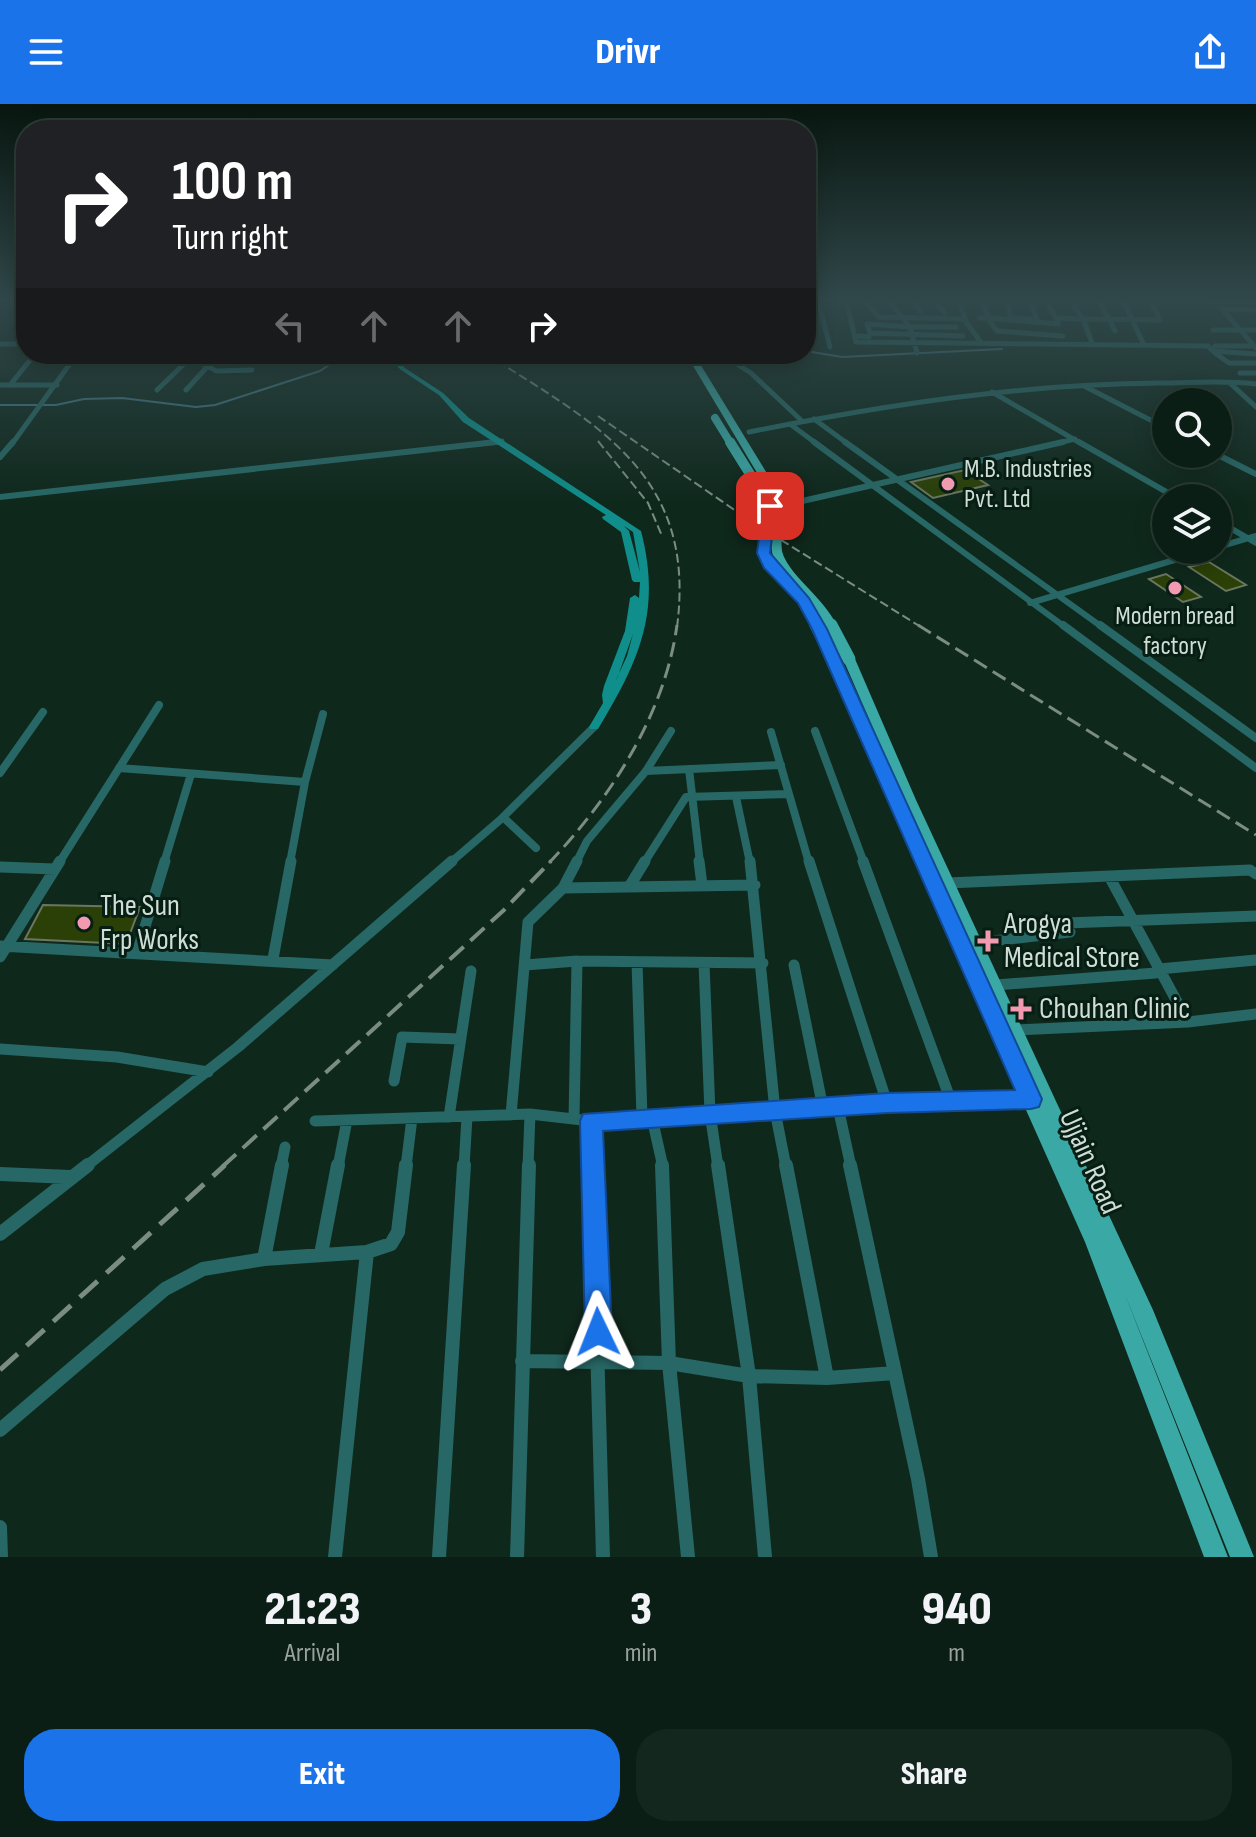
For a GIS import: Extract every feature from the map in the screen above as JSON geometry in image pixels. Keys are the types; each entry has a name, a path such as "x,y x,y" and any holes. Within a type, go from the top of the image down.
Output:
{"main road":[{"name":"Ujjain Road","path":"688,368 770,506 763,553 769,565 804,601 842,660 887,746 888,769 996,985 1146,1317 1242,1557"},
{"path":"698,368 780,503 779,560 822,607 842,660"},
{"name":"Ujjain Road","path":"842,660 1094,1240 1216,1557"}],"street":[{"path":"10,385 24,368"},
{"path":"0,457 39,410 68,368"},
{"path":"157,390 180,368"},
{"path":"186,390 204,368"},
{"path":"211,368 216,371 252,370"},
{"path":"392,368 449,409 461,424 497,442"},
{"path":"0,1234 208,1072 503,817 594,727 607,701 607,687 617,670 633,621 637,574 625,531 466,420 441,394 402,368"},
{"path":"743,368 802,421"},
{"path":"1234,368 1253,384"},
{"path":"1240,373 1256,373"},
{"path":"749,432 992,392 1081,384 1253,384"},
{"path":"1081,384 1152,421"},
{"path":"1231,384 1256,406"},
{"path":"0,385 57,385"},
{"path":"992,392 1153,484"},
{"path":"814,419 1256,738"},
{"path":"790,424 1256,768"},
{"path":"789,504 1075,439"},
{"path":"0,497 497,442"},
{"path":"1232,462 1256,474"},
{"path":"1232,529 1256,543"},
{"path":"1232,543 1256,536"},
{"path":"1030,603 1162,564"},
{"path":"0,957 159,705"},
{"path":"0,773 43,712"},
{"path":"273,959 305,782 323,714"},
{"path":"511,1115 528,922 563,888 587,841 646,771 671,731"},
{"path":"815,731 951,1101"},
{"path":"771,732 825,918 857,1003 887,1103"},
{"path":"646,771 781,765"},
{"path":"119,768 305,782"},
{"path":"689,769 702,885"},
{"path":"137,953 191,774"},
{"path":"629,887 686,797 789,794"},
{"path":"736,797 755,885 775,1111 827,1378"},
{"path":"503,817 536,848"},
{"path":"0,867 55,869"},
{"path":"947,883 1250,870 1256,874"},
{"path":"1110,878 1188,1022"},
{"path":"563,888 755,885"},
{"path":"975,943 1133,921 1256,916"},
{"path":"4,947 273,959 333,965"},
{"path":"996,985 1156,973 1159,969 1256,960"},
{"path":"525,965 577,961 763,963"},
{"path":"574,1119 577,961"},
{"path":"637,962 647,1117 663,1169 669,1363 688,1557"},
{"path":"704,963 710,1113 749,1376 765,1557"},
{"path":"794,965 823,1108"},
{"path":"449,1117 471,971"},
{"path":"1016,1030 1188,1022 1256,1014"},
{"path":"394,1081 402,1037 460,1039"},
{"path":"0,1049 117,1057 208,1072"},
{"path":"315,1121 530,1114 591,1121 887,1103 1031,1099"},
{"path":"838,1107 931,1557"},
{"path":"517,1557 530,1114"},
{"path":"439,1557 467,1117"},
{"path":"0,1430 165,1289 203,1269 264,1259 367,1252 391,1244 398,1232 412,1118"},
{"path":"321,1254 347,1120"},
{"path":"591,1121 603,1557"},
{"path":"264,1259 285,1147"},
{"path":"0,1174 70,1177"},
{"path":"335,1557 367,1252"},
{"path":"522,1361 669,1363 749,1376 827,1378 895,1373"},
{"path":"0,1527 1,1557"}],"building":[{"name":"M.B. Industries Pvt. Ltd","path":"965,470 988,485 933,498 911,482"},
{"path":"1212,564 1246,585 1226,591 1189,567"},
{"name":"Modern bread factory","path":"1166,574 1201,597 1183,602 1149,579"},
{"name":"The Sun Frp Works","path":"43,905 140,907 126,944 25,939"}],"waterway":[{"path":"0,405 56,405 84,399 122,398 196,407 215,405 325,368"}],"railway":[{"path":"508,368 566,405 601,432 631,460 655,493 671,530 679,575 677,627"},
{"path":"598,416 752,522 921,627"},
{"path":"598,441 648,503 662,536"},
{"path":"549,863 593,811 631,753 661,691 677,625"},
{"path":"918,625 1256,835"},
{"path":"222,1167 504,910 551,861"},
{"path":"0,1370 225,1165"}],"place":[{"name":"M.B. Industries Pvt. Ltd","path":"948,484"},
{"name":"Modern bread factory","path":"1175,588"},
{"name":"The Sun Frp Works","path":"84,923"},
{"name":"Arogya Medical Store","path":"988,941"},
{"name":"Chouhan Clinic","path":"1021,1009"}],"route":[{"path":"598,1332 591,1121 727,1112 803,1111 887,1103 1031,1099 820,629 804,601 769,565 763,553 770,506"}]}
